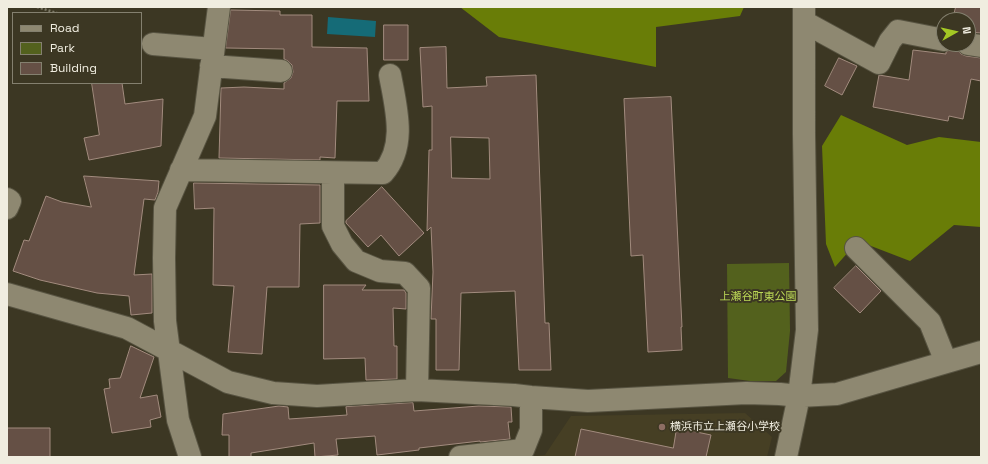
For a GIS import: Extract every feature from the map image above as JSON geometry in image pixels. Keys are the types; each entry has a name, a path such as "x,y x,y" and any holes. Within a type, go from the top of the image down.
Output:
{"street":[{"path":"190,457 178,420 165,321 164,208 205,116 220,7"},
{"path":"804,15 879,63 890,41 898,31 936,38"},
{"path":"786,457 799,396 807,330 804,15"},
{"path":"153,44 212,58 281,71"},
{"path":"181,170 383,174 388,167 398,140 392,76"},
{"path":"333,173 333,226 342,244 356,261 380,271 405,274 418,288 417,390"},
{"path":"7,199 10,201 7,208"},
{"path":"856,248 930,322 946,362"},
{"path":"7,294 127,328 169,352 228,382 273,393 317,396 417,390 514,395 531,398 588,401 746,393 799,396 837,394 981,352"},
{"path":"460,457 524,450 531,430 531,398"}],"path":[{"path":"37,7 54,12"}],"shaded area":[{"name":"横浜市立上瀬谷小学校","path":"745,413 772,437 767,457 526,457 545,455 571,416"}],"green space":[{"path":"460,7 744,7 740,16 656,27 656,67 499,37"},
{"path":"841,115 907,145 939,137 981,142 981,227 954,225 910,261 858,241 835,267 826,244 822,146"},
{"name":"上瀬谷町東公園","path":"789,263 790,331 786,372 776,381 750,381 728,378 727,264"}],"water":[{"path":"328,17 376,21 375,37 327,34"}],"building":[{"path":"956,7 981,7 981,33 976,33 976,12 955,12"},
{"path":"231,10 280,11 280,15 312,15 312,47 367,48 369,101 337,101 335,158 320,157 320,160 219,158 221,88 244,87 284,89 284,83 291,78 293,72 292,65 284,59 284,49 226,48"},
{"path":"384,25 408,25 408,60 384,60"},
{"path":"446,47 447,88 487,86 486,77 536,75 545,323 549,323 551,370 519,370 515,291 461,293 459,370 436,370 436,319 431,319 433,272 431,227 427,231 429,150 432,150 432,106 423,107 420,48","holes":["451,137 489,138 490,179 452,178"]},
{"path":"913,50 946,54 946,52 959,52 966,56 981,58 981,81 971,79 963,119 949,116 948,121 873,107 879,75 909,80"},
{"path":"839,58 857,66 842,95 825,86"},
{"path":"92,84 122,84 125,104 163,99 161,146 89,160 84,138 99,135"},
{"path":"671,97 682,350 648,352 643,255 631,256 624,99"},
{"path":"84,176 159,181 158,192 155,200 144,199 134,275 152,274 152,313 131,315 129,296 97,293 40,280 13,271 24,240 29,241 46,196 62,202 91,207"},
{"path":"194,183 320,185 320,223 300,224 299,287 267,287 262,354 228,352 234,286 213,285 214,208 195,209"},
{"path":"382,187 424,233 399,256 381,235 368,247 346,223 346,221"},
{"path":"856,266 881,291 860,313 834,288"},
{"path":"324,285 366,285 362,290 404,290 406,293 406,309 393,308 394,346 397,346 397,379 366,380 365,358 324,359"},
{"path":"131,346 154,357 140,398 157,395 161,417 150,420 151,427 112,433 104,389 110,388 109,379 120,378"},
{"path":"413,403 414,411 479,406 511,407 512,422 508,422 510,439 419,448 419,450 377,455 375,436 336,439 338,455 315,457 314,443 251,453 251,457 229,457 229,435 222,435 223,414 279,406 288,407 289,419 347,415 346,407"},
{"path":"7,428 50,428 50,457 7,457"},
{"path":"677,428 711,435 706,457 575,457 581,429 673,448"}],"place":[{"name":"横浜市立上瀬谷小学校","path":"662,427"}]}
